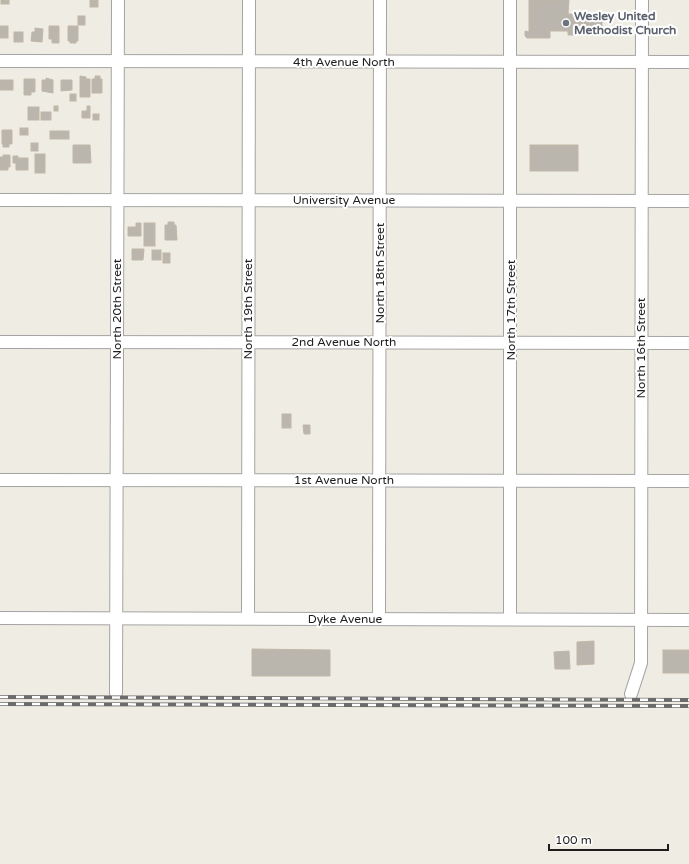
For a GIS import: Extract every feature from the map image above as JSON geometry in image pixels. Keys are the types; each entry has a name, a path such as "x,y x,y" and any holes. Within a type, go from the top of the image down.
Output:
{"street":[{"name":"North 20th Street","path":"116,693 118,0"},
{"name":"North 19th Street","path":"248,618 249,0"},
{"name":"North 18th Street","path":"379,619 380,0"},
{"name":"North 17th Street","path":"510,0 510,619"},
{"name":"North 16th Street","path":"631,694 641,663 642,0"},
{"name":"4th Avenue North","path":"0,61 689,62"},
{"name":"University Avenue","path":"0,200 689,201"},
{"name":"2nd Avenue North","path":"0,342 689,343"},
{"name":"1st Avenue North","path":"0,480 689,481"},
{"name":"Dyke Avenue","path":"0,618 689,620"}],"building":[{"path":"1,0 9,0 9,4 1,4"},
{"path":"90,0 98,0 98,7 90,7"},
{"name":"Wesley United Methodist Church","path":"529,0 569,0 568,14 602,14 602,35 568,35 568,31 550,31 550,38 527,38 525,36 525,31 529,32"},
{"path":"78,16 85,16 85,25 78,25"},
{"path":"0,26 8,26 8,38 0,38"},
{"path":"49,26 59,26 59,43 52,43 52,39 49,39"},
{"path":"68,26 78,26 78,41 76,41 76,43 70,43 70,41 68,41"},
{"path":"35,28 43,29 42,42 31,41 32,32 35,32"},
{"path":"14,32 23,32 23,42 14,42"},
{"path":"80,76 90,79 90,97 80,97"},
{"path":"95,76 100,76 100,79 102,79 102,93 92,93 92,79 95,79"},
{"path":"46,78 53,80 53,93 42,91 42,80 46,80"},
{"path":"24,79 35,79 35,92 31,92 31,95 24,95"},
{"path":"0,80 13,80 13,90 0,90"},
{"path":"61,80 72,80 72,90 61,91"},
{"path":"70,94 76,94 76,101 70,101"},
{"path":"54,106 58,106 58,111 54,111"},
{"path":"87,106 90,106 90,118 82,118 82,111 87,111"},
{"path":"28,107 39,107 39,120 28,120"},
{"path":"41,112 51,112 51,120 41,120"},
{"path":"93,114 99,114 99,120 93,120"},
{"path":"20,128 28,128 28,135 20,135"},
{"path":"2,130 12,130 12,144 9,144 9,147 3,147"},
{"path":"50,131 69,131 69,139 50,139"},
{"path":"31,143 38,143 38,151 31,151"},
{"path":"73,145 90,145 91,163 73,163"},
{"path":"530,145 578,145 578,171 530,171"},
{"path":"35,154 45,154 45,173 35,173"},
{"path":"3,155 10,155 10,167 8,167 8,170 0,170 0,157 3,157"},
{"path":"13,156 18,156 18,158 28,158 28,170 16,170 16,163 13,163"},
{"path":"168,222 174,222 174,225 176,225 177,240 165,240 165,225 168,225"},
{"path":"136,223 141,223 141,236 128,236 128,227 136,227"},
{"path":"144,223 155,223 155,246 144,246"},
{"path":"132,249 144,249 143,260 132,260"},
{"path":"152,250 161,250 161,260 152,260"},
{"path":"163,253 170,253 170,263 163,263"},
{"path":"282,414 291,414 291,428 282,428"},
{"path":"303,425 310,425 310,434 304,434"},
{"path":"594,641 594,664 577,665 577,642"},
{"path":"252,649 330,650 330,676 252,676"},
{"path":"663,650 689,650 689,673 663,673"},
{"path":"569,651 570,669 555,669 554,652"}],"railway":[{"path":"0,697 689,700"},
{"path":"0,704 689,706"}],"place":[{"name":"Wesley United Methodist Church","path":"566,23"}]}
